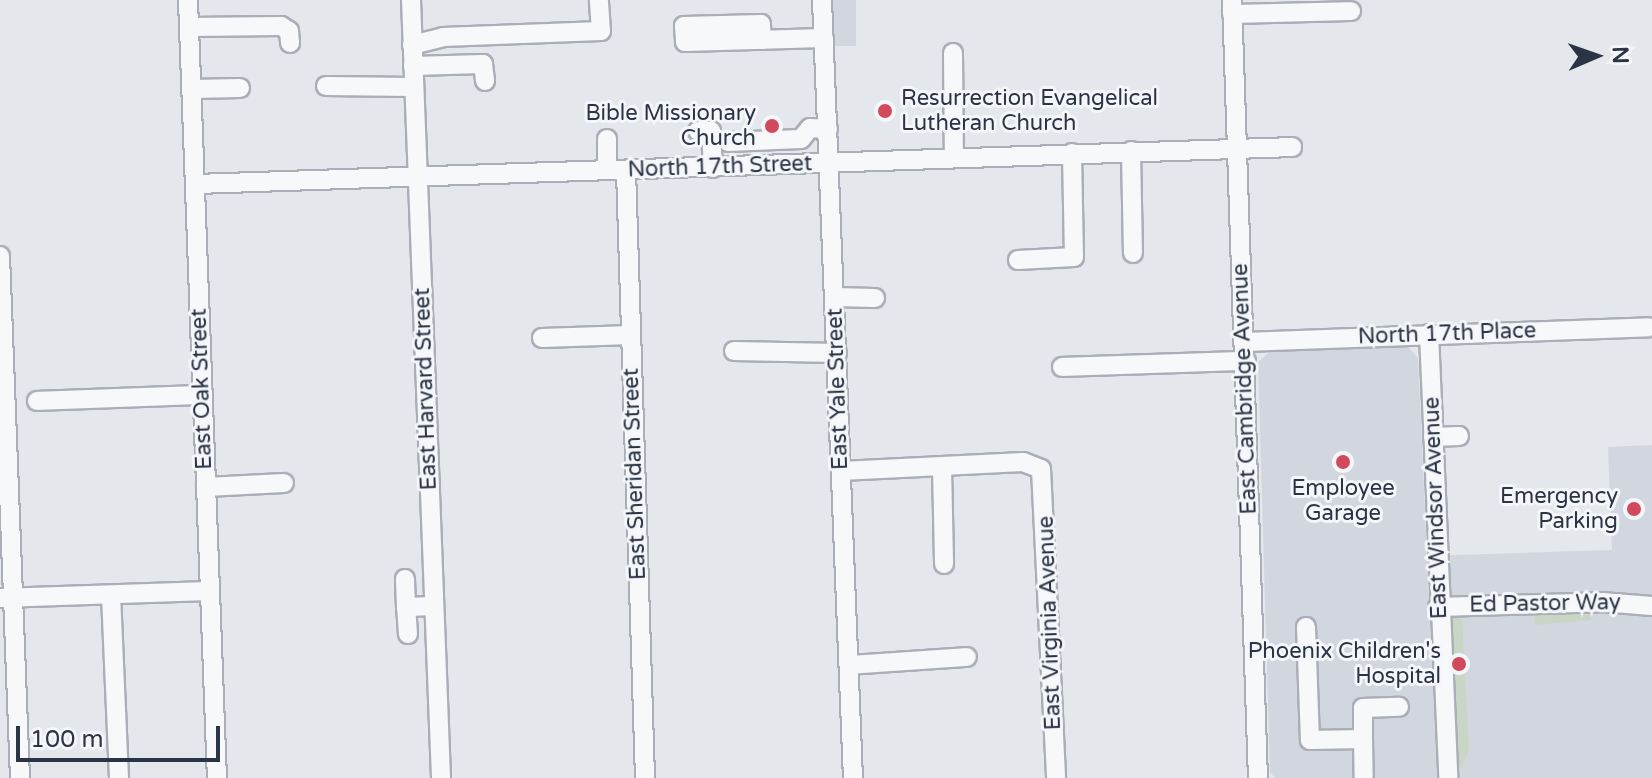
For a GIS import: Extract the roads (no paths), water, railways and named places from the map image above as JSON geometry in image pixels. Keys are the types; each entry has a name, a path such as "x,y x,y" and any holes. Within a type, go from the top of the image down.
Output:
{"street":[{"name":"East Oak Street","path":"188,0 217,778"},
{"name":"East Harvard Street","path":"411,0 441,778"},
{"path":"412,39 601,31 599,0"},
{"name":"East Yale Street","path":"822,0 853,778"},
{"path":"1232,7 1351,11"},
{"name":"East Cambridge Avenue","path":"1232,7 1246,342 1258,778"},
{"path":"189,27 281,26 289,31 290,43"},
{"path":"762,40 824,38"},
{"path":"953,53 954,158"},
{"path":"413,66 483,64 485,81"},
{"path":"326,86 414,87"},
{"path":"192,89 240,88"},
{"path":"728,142 801,139 810,128 828,129"},
{"path":"698,131 711,131 713,168"},
{"name":"East Sheridan Street","path":"607,139 617,170 631,335 645,778"},
{"name":"North 17th Street","path":"196,184 1292,147"},
{"path":"1131,151 1133,253"},
{"path":"1018,260 1074,257 1072,153"},
{"path":"0,256 7,598 20,778"},
{"path":"835,297 875,298"},
{"name":"North 17th Place","path":"1246,342 1649,327"},
{"name":"East Windsor Avenue","path":"1429,334 1438,607 1448,778"},
{"path":"542,338 631,335"},
{"path":"734,351 837,353"},
{"path":"1062,367 1246,361"},
{"path":"37,401 203,395"},
{"path":"1433,437 1459,436"},
{"name":"East Virginia Avenue","path":"942,466 1023,462 1041,469 1056,778"},
{"path":"841,471 942,466 944,564"},
{"path":"206,487 284,483"},
{"path":"405,579 408,634"},
{"path":"7,598 209,591"},
{"path":"111,595 119,778"},
{"name":"Ed Pastor Way","path":"1438,607 1602,602 1652,606"},
{"path":"406,607 434,606"},
{"path":"1306,627 1310,740 1363,739"},
{"path":"849,665 967,657"},
{"path":"1364,778 1363,708 1399,707"}],"place":[{"name":"Resurrection Evangelical Lutheran Church","path":"885,111"},
{"name":"Bible Missionary Church","path":"772,126"},
{"name":"Employee Garage","path":"1343,462"},
{"name":"Emergency Parking","path":"1634,509"},
{"name":"Phoenix Children's Hospital","path":"1459,664"}]}
